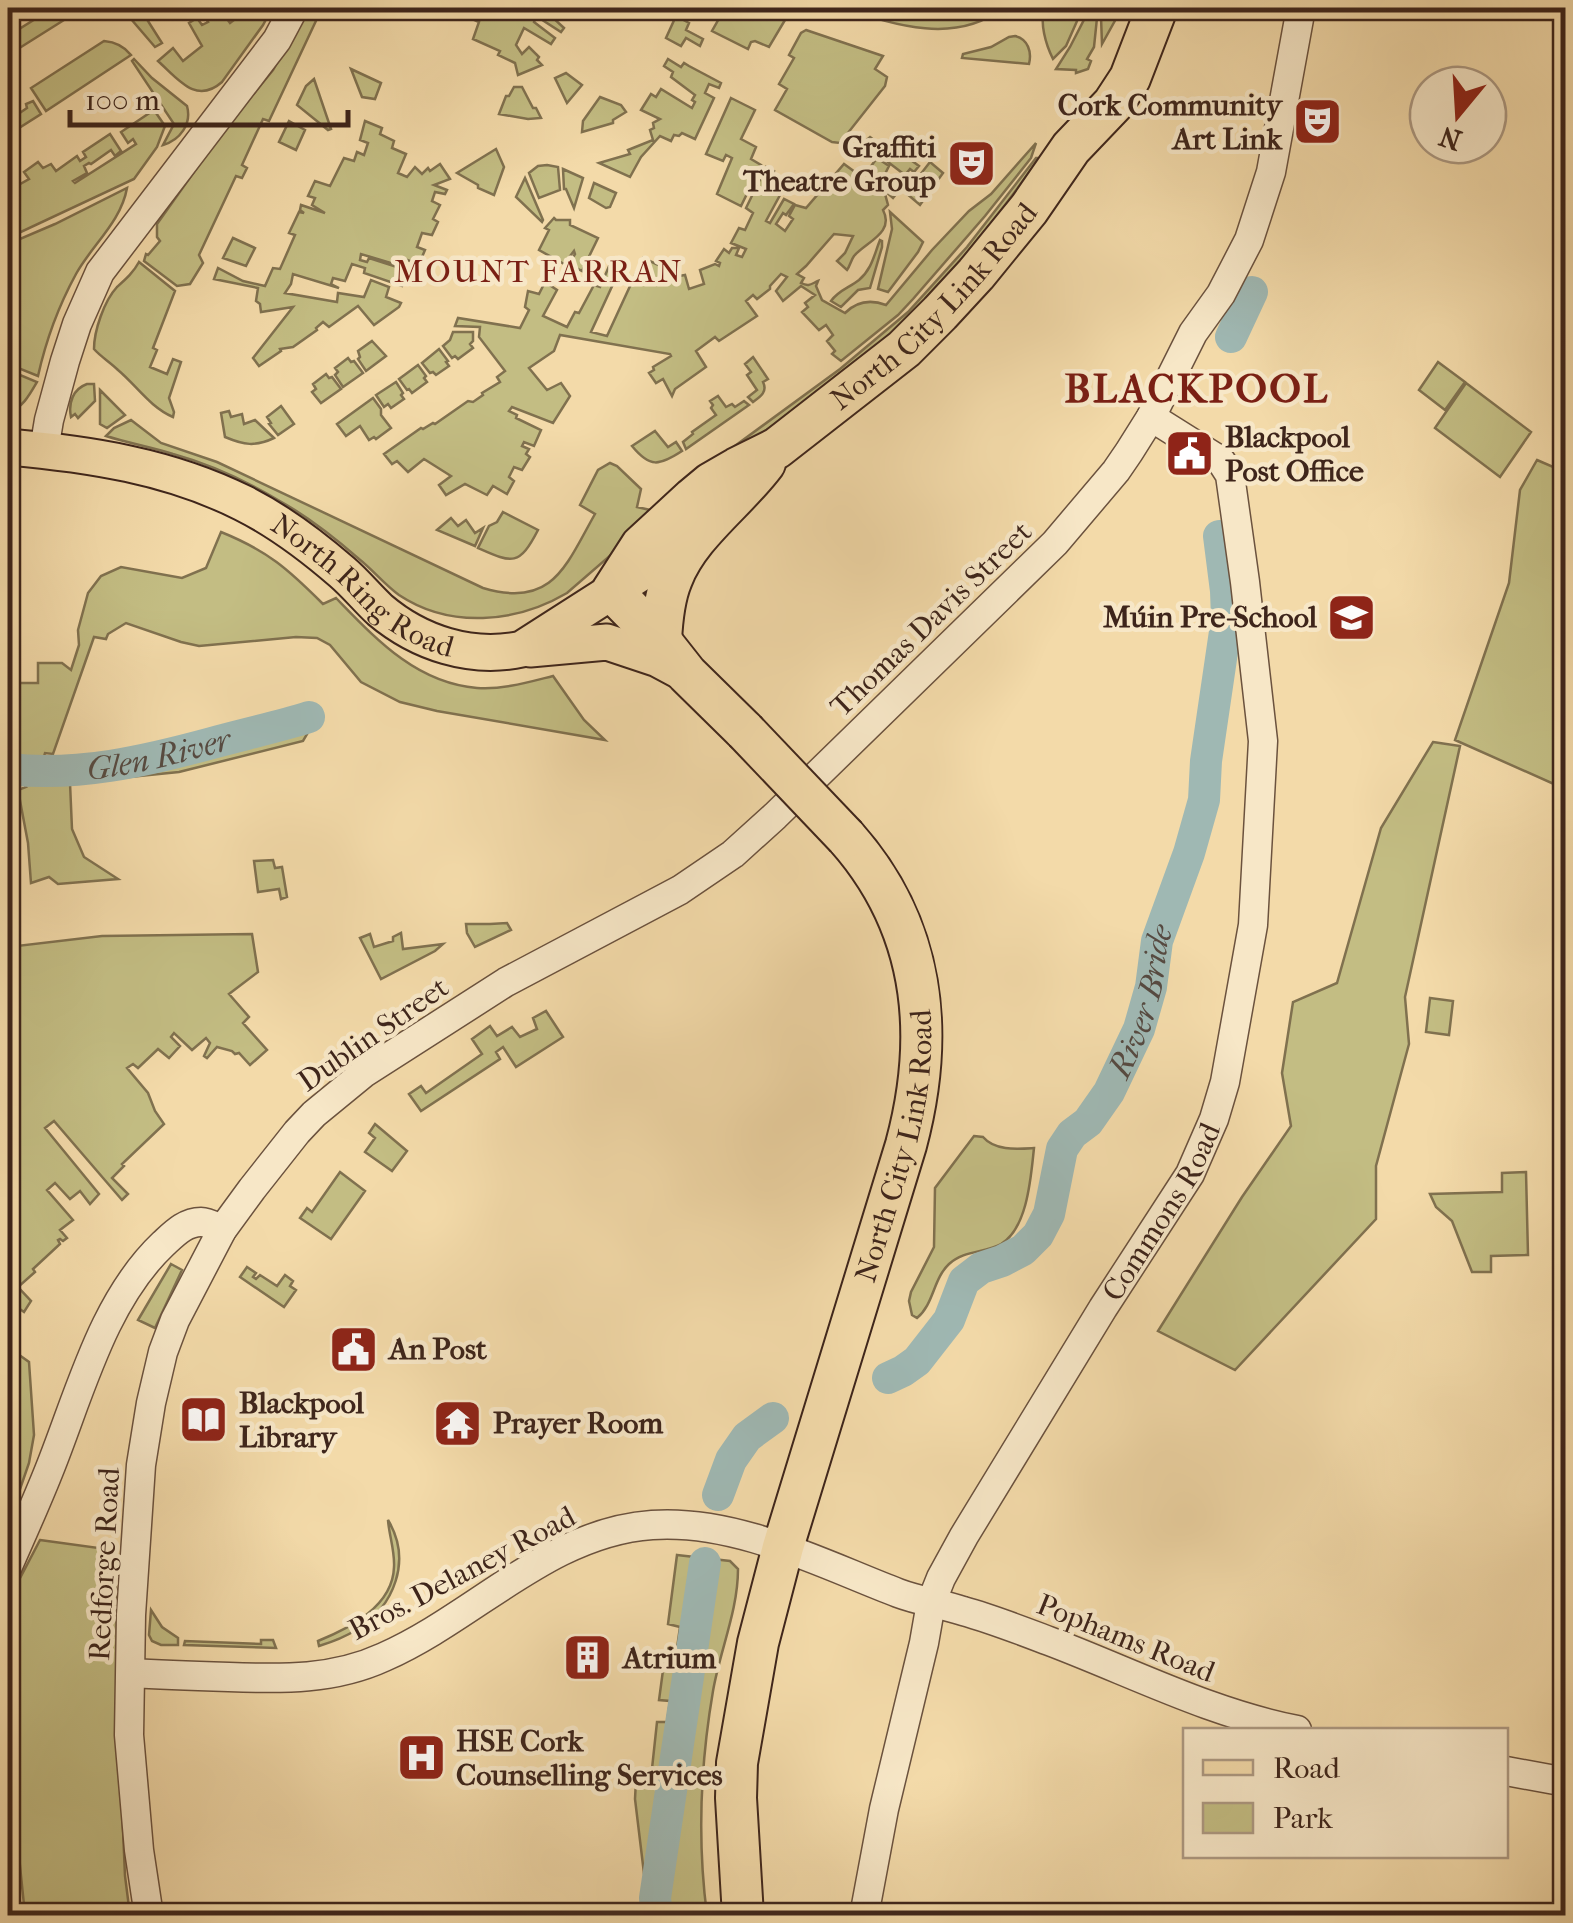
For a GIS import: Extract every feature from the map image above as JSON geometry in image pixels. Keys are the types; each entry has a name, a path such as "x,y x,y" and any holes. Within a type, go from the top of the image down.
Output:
{"highway":[{"name":"North City Link Road","path":"783,1547 908,1136 922,1056 918,984 912,952 883,887 865,858 612,591 641,546 693,498 711,483 777,448 924,330 1018,222 1071,148 1113,104 1130,78 1156,8"},
{"name":"North City Link Road","path":"661,640 672,576 697,537 743,491 777,448"},
{"path":"743,1916 737,1763 758,1643 783,1547"}],"main road":[{"name":"North Ring Road","path":"8,446 95,456 190,480 245,504 292,532 414,634 440,645 475,652 522,650"},
{"path":"522,650 697,537"},
{"name":"North City Link Road","path":"522,650 607,642 658,659 687,674"}],"street":[{"path":"44,450 71,342 100,272 259,64 294,8"},
{"name":"Thomas Davis Street","path":"598,932 697,880 776,816 1055,544 1116,471 1249,240 1271,172 1300,8"},
{"name":"Commons Road","path":"864,1916 884,1808 941,1578 1190,1174 1220,1102 1232,1051 1253,925 1263,741 1246,582 1230,475 1218,459 1150,416"},
{"name":"Dublin Street","path":"222,1230 297,1132 334,1096 494,989 598,932"},
{"path":"8,1566 105,1330 131,1280 153,1253 186,1225 199,1222 222,1230"},
{"name":"Redforge Road","path":"149,1916 128,1735 138,1498 148,1419 169,1335 222,1230"},
{"name":"Bros. Delaney Road","path":"131,1673 288,1679 352,1669 416,1641 556,1554 595,1536 649,1525 693,1526 783,1547 932,1604"},
{"name":"Pophams Road","path":"932,1604 1032,1635 1192,1700 1284,1728"},
{"path":"1508,1770 1566,1782"}],"green space":[{"path":"53,8 83,8 10,54 8,36"},
{"path":"144,8 141,10 162,43 155,47 125,12"},
{"path":"199,8 219,8 230,23 242,14 239,8 272,8 222,82 204,91 180,82 158,61 173,48 183,61 202,46 189,23 197,18 202,25 208,22"},
{"path":"308,8 322,8 269,121 263,119 242,165 247,168 242,178 236,176 199,255 203,263 190,284 177,286 144,261 160,241 157,224 223,131 273,70"},
{"path":"454,8 534,8 533,12 546,20 550,15 564,28 561,32 536,16 534,22 555,38 551,44 524,28 516,45 522,54 529,47 542,65 518,75 515,63 498,55 500,51 473,39 479,22"},
{"path":"725,8 757,8 785,20 769,47 755,41 748,49 712,31"},
{"path":"843,8 889,8 936,15 973,8 1003,8 965,26 945,29 904,25"},
{"path":"1045,8 1086,8 1066,46 1053,59 1044,34"},
{"path":"1094,8 1122,8 1102,44 1101,17"},
{"path":"1091,12 1097,18 1088,69 1076,73 1056,69 1087,14"},
{"path":"676,16 689,23 686,30 703,39 700,46 686,38 681,46 666,38"},
{"path":"806,30 883,56 875,69 887,77 885,86 840,143 775,110 787,89 779,84 794,58 789,55"},
{"path":"1015,36 1028,47 1029,64 962,58 963,54"},
{"path":"104,41 119,45 131,55 46,111 31,88"},
{"path":"134,59 187,106 188,119 183,130 163,145 174,124"},
{"path":"668,59 721,83 719,88 709,84 705,93 714,98 695,139 682,133 674,135 671,141 660,136 630,177 599,163 630,154 628,150 653,140 650,130 660,119 641,110 651,94 656,97 661,89 692,108 695,95 671,77 673,72 664,66"},
{"path":"351,69 381,83 375,99 362,97"},
{"path":"566,73 582,85 567,103 555,78"},
{"path":"314,79 331,129 328,130 297,105"},
{"path":"514,87 522,87 541,118 499,114"},
{"path":"600,97 621,105 626,112 613,123 582,132 583,121"},
{"path":"731,98 755,110 741,139 756,147 751,159 761,165 741,206 717,194 732,158 726,155 723,161 706,154"},
{"path":"33,101 41,114 8,135 8,121"},
{"path":"154,110 165,126 157,147 134,179 8,238 8,198 17,191 15,187 29,179 24,172 38,162 43,168 51,164 56,171 77,156 80,161 86,157 83,152 110,134 121,151 115,156 111,150 84,166 87,173 75,183 136,144 133,139 128,143 121,132"},
{"path":"289,121 305,130 296,150 279,142"},
{"path":"365,121 382,128 380,134 394,141 392,148 406,154 398,173 407,177 415,167 422,174 440,164 450,179 434,185 447,190 445,194 435,192 432,201 440,205 433,219 438,222 432,235 422,233 417,247 425,250 419,264 404,259 394,264 361,254 360,260 367,262 369,258 397,267 396,274 406,277 402,286 364,273 365,268 352,264 345,281 333,278 331,284 339,288 293,274 285,293 337,302 338,293 364,297 371,280 389,287 386,297 401,303 374,325 358,306 329,327 323,322 293,347 280,349 259,366 253,358 293,307 261,312 256,301 258,288 214,279 218,268 243,281 265,286 273,268 280,269 295,235 289,233 299,212 304,213 301,205 325,213 312,205 315,198 308,196 315,181 330,186 344,158 354,161 357,152 364,155 368,143 360,140"},
{"path":"870,137 885,149 889,144 919,166 905,175 863,143"},
{"path":"1036,143 1031,158 913,299 841,361 832,354 835,351 827,341 833,335 826,325 819,330 802,312 808,307 805,303 815,295 801,286 783,301 776,291 787,277 781,274 770,289 757,299 753,295 746,301 757,316 696,351 706,367 675,389 672,396 663,379 656,383 649,373 670,354 560,335 554,351 529,368 547,390 561,383 570,396 553,423 512,407 509,411 541,430 534,446 524,442 522,446 529,449 526,454 530,457 522,470 514,467 509,477 514,481 507,494 493,486 487,495 465,484 446,495 439,485 451,476 424,459 408,472 397,461 392,464 384,454 500,382 497,377 505,371 479,337 480,327 455,326 458,318 520,328 529,310 525,307 528,291 539,294 545,282 557,290 543,316 567,327 594,285 600,287 610,264 620,269 591,332 607,336 643,258 663,267 661,275 685,275 689,289 704,284 700,270 719,266 716,261 724,249 729,253 732,248 739,248 736,255 742,257 746,249 731,243 739,228 745,230 753,213 746,208 766,167 786,184 766,221 770,223 784,199 794,204 776,224 785,231 793,219 789,216 795,205 806,208 844,164 885,194 888,205 883,210 886,218 882,231 854,256 847,270 837,261 853,236 834,234 797,274 804,278 804,284 818,281 822,300 845,313 864,302 886,305 932,250 991,194"},
{"path":"496,149 504,167 494,195 457,173"},
{"path":"877,158 889,166 885,174 901,188 893,198 869,177 869,169"},
{"path":"1036,158 999,213 911,314 845,373 730,456 728,451 840,369 908,312 967,247"},
{"path":"930,162 943,173 920,205 906,193"},
{"path":"547,165 558,167 560,190 539,198 529,173"},
{"path":"563,169 583,178 574,208 564,189"},
{"path":"525,178 543,220 542,222 516,197"},
{"path":"594,183 616,193 610,207 589,198"},
{"path":"127,188 119,212 76,274 64,299 38,376 8,364 8,244"},
{"path":"890,212 923,242 888,292 878,289 892,229"},
{"path":"554,218 570,220 570,225 598,238 582,271 569,264 574,251 564,264 539,250 549,230 545,228"},
{"path":"233,238 255,248 246,266 223,258"},
{"path":"880,240 882,247 870,288 858,290 841,307 831,301 863,276"},
{"path":"139,262 175,291 153,348 157,350 150,367 167,374 173,359 181,362 169,398 173,417 150,402 94,349 108,300"},
{"path":"453,332 473,332 473,348 458,359 452,358 443,346"},
{"path":"372,341 386,356 366,371 358,351"},
{"path":"439,349 449,366 436,375 422,363"},
{"path":"753,357 768,379 763,382 762,394 753,402 748,397 757,390 745,364"},
{"path":"348,358 363,373 343,387 335,368"},
{"path":"1438,362 1465,382 1445,410 1419,390"},
{"path":"418,365 427,382 412,393 399,379"},
{"path":"8,370 37,382 22,404 8,413"},
{"path":"326,374 341,389 321,403 312,392 316,389 313,384"},
{"path":"396,382 404,399 391,408 388,404 384,407 376,395"},
{"path":"1466,383 1531,432 1500,477 1435,428"},
{"path":"87,384 94,384 95,401 78,418 75,414 71,417 73,397"},
{"path":"100,390 125,415 107,428 100,424"},
{"path":"718,396 726,407 744,401 749,405 686,449 683,442 716,415 710,401"},
{"path":"373,398 391,428 376,439 369,440 360,426 346,436 337,424"},
{"path":"281,406 294,424 278,435 267,417"},
{"path":"229,411 231,417 242,414 244,424 255,420 274,438 250,444 225,437 221,413"},
{"path":"131,420 161,443 217,462 483,588 507,593 542,587 565,565 595,514 580,505 598,470 610,463 641,489 637,507 656,516 567,593 505,616 461,617 419,606 399,595 320,527 253,486 187,458 106,436"},
{"path":"655,431 668,447 676,442 682,451 661,462 644,458 632,446"},
{"path":"1537,460 1565,472 1566,722 1556,748 1565,757 1565,789 1455,740 1509,583 1520,490"},
{"path":"503,512 538,530 525,551 514,558 499,557 478,548 489,526"},
{"path":"451,518 458,526 466,520 475,533 483,528 475,546 437,530"},
{"path":"221,532 276,562 323,604 336,598 399,656 435,678 486,688 553,676 584,720 605,740 400,702 361,682 330,645 317,638 199,646 126,623 106,639 94,637 53,754 45,753 43,760 176,743 306,709 313,724 303,741 179,772 70,783 72,829 84,857 118,879 58,884 49,877 31,883 18,790 26,787 21,780 8,780 8,649 15,649 15,683 38,683 38,663 62,663 71,670 88,593 101,576 121,567 182,578 206,568"},
{"path":"1433,742 1460,746 1405,997 1409,1044 1376,1166 1376,1219 1235,1370 1158,1331 1291,1126 1282,1073 1293,1002 1337,983 1381,828"},
{"path":"273,860 275,868 282,867 287,897 281,899 279,889 258,892 254,861"},
{"path":"507,923 511,930 475,947 467,933 466,924"},
{"path":"401,933 403,949 443,944 381,979 360,938 370,934 374,947 393,941"},
{"path":"252,934 258,972 229,994 249,1017 243,1023 267,1050 250,1065 239,1053 217,1047 207,1058 204,1056 210,1043 206,1038 192,1050 174,1033 171,1037 180,1046 169,1058 158,1049 138,1068 133,1064 127,1068 148,1093 164,1124 112,1178 128,1194 122,1200 54,1121 45,1128 99,1194 90,1204 80,1191 70,1199 55,1183 47,1190 73,1220 60,1230 67,1238 58,1240 60,1244 18,1287 31,1301 24,1312 17,1307 8,1323 8,947 102,936"},
{"path":"1430,998 1453,1001 1449,1035 1426,1032"},
{"path":"546,1011 563,1037 516,1067 503,1047 496,1052 500,1059 421,1111 409,1094 421,1086 426,1093 482,1054 472,1039 490,1026 497,1036 512,1027 520,1037 537,1029 533,1018"},
{"path":"375,1124 407,1151 392,1171 365,1152 375,1138 369,1133"},
{"path":"974,1136 1000,1147 1034,1148 1023,1214 1001,1244 961,1256 949,1264 917,1318 912,1315 909,1301 934,1247 935,1188"},
{"path":"340,1172 365,1191 331,1239 300,1218 307,1208 312,1212"},
{"path":"1526,1172 1528,1255 1491,1256 1491,1272 1472,1272 1452,1221 1436,1207 1430,1194 1502,1192 1502,1173"},
{"path":"171,1264 182,1270 155,1328 138,1320"},
{"path":"247,1267 256,1273 256,1279 260,1275 277,1286 285,1275 293,1281 290,1286 296,1290 284,1307 240,1277"},
{"path":"8,1347 29,1362 34,1435 29,1463 8,1524"},
{"path":"388,1520 399,1551 396,1581 390,1595 370,1620 319,1646 318,1641 368,1614 386,1593 394,1567"},
{"path":"40,1540 106,1549 106,1561 117,1590 117,1692 130,1915 25,1915 8,1748 8,1592 19,1580"},
{"path":"677,1555 730,1561 738,1569 705,1747 701,1831 707,1915 649,1915 635,1799 636,1780 651,1778 657,1722 667,1722 670,1701 659,1700 666,1648 677,1648 680,1627 668,1624"},
{"path":"151,1610 162,1627 178,1638 178,1645 152,1641"},
{"path":"261,1640 273,1640 276,1648 184,1645 185,1641 261,1644"}],"waterway":[{"name":"River Bride","path":"1231,337 1252,292"},
{"name":"River Bride","path":"888,1378 917,1361 949,1320 964,1281 981,1268 1023,1250 1038,1235 1049,1214 1062,1149 1109,1092 1139,1029 1151,987 1157,941 1204,800 1227,618 1219,536"},
{"name":"Glen River","path":"8,769 60,771 111,766 309,717"},
{"name":"River Bride","path":"718,1495 731,1460 747,1437 773,1418"},
{"name":"River Bride","path":"657,1916 655,1898 705,1563"}],"railway":[{"path":"8,1819 17,1916"}],"place":[{"name":"Cork Community Art Link","path":"1317,122"},
{"name":"Graffiti Theatre Group","path":"971,164"},
{"name":"Blackpool Post Office","path":"1190,454"},
{"name":"Múin Pre-School","path":"1352,617"},
{"name":"An Post","path":"354,1349"},
{"name":"Blackpool Library","path":"204,1420"},
{"name":"Prayer Room","path":"458,1423"},
{"name":"Atrium","path":"588,1658"},
{"name":"HSE Cork Counselling Services","path":"421,1758"}],"district":[{"name":"MOUNT FARRAN","path":"539,271"},
{"name":"BLACKPOOL","path":"1197,388"}]}
